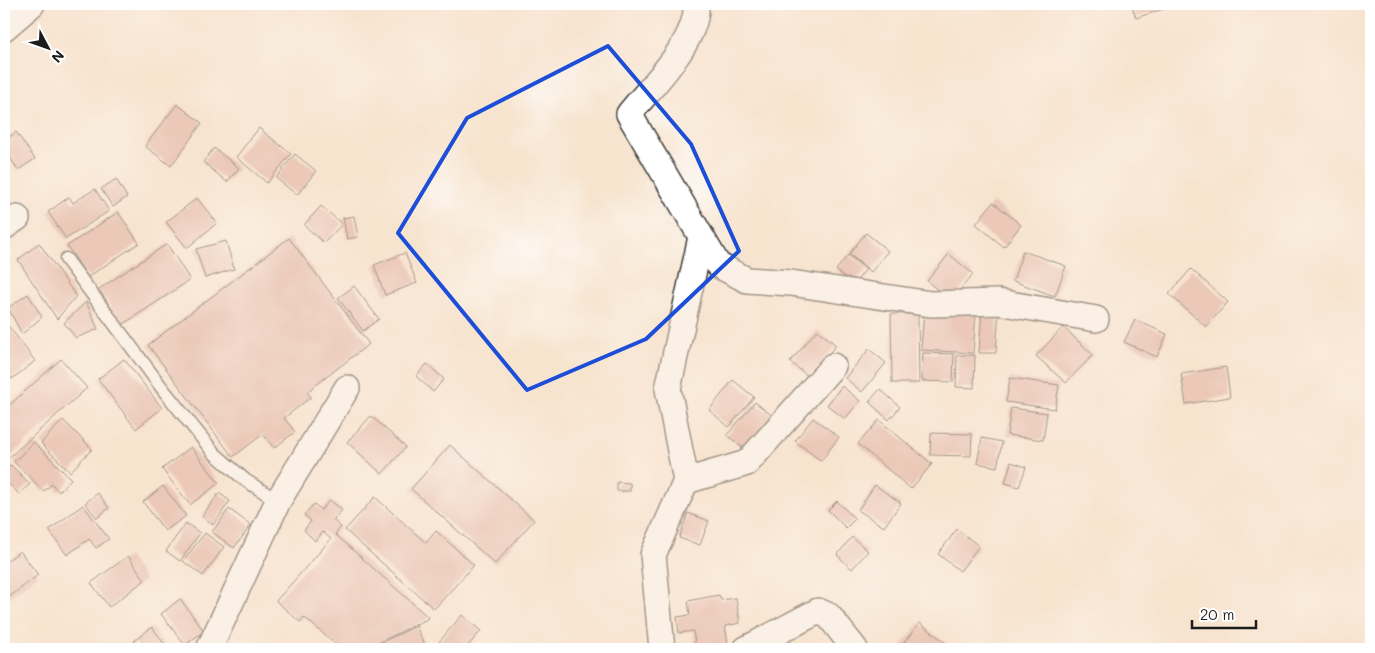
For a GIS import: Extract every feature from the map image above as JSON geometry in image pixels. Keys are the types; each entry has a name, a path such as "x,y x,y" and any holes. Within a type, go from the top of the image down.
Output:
{"street":[{"path":"4,28 32,4"},
{"path":"696,4 697,12 687,41 629,114 718,265 747,280 791,283 931,304 998,302 1096,319"},
{"path":"662,649 653,555 686,481 668,389 701,237"},
{"path":"686,481 747,463 833,366"},
{"path":"209,649 278,501 347,388"},
{"path":"746,649 818,612 830,616 855,649"}],"lane":[{"path":"66,259 162,388 214,453 245,480 278,501"}],"highlighted area":[{"path":"608,46 691,144 739,251 646,339 527,390 398,233 467,118"}],"building":[{"path":"1131,4 1178,4 1136,18"},
{"path":"177,104 202,123 171,166 145,146"},
{"path":"259,128 291,154 267,183 236,157"},
{"path":"16,132 35,159 18,170 4,149 4,141"},
{"path":"214,148 239,168 227,182 203,162"},
{"path":"295,154 316,171 297,195 276,178"},
{"path":"116,179 127,197 113,207 101,189"},
{"path":"95,189 109,211 66,239 48,212 69,197 73,203"},
{"path":"197,198 217,223 187,248 166,222"},
{"path":"993,202 1021,225 1004,247 976,224"},
{"path":"321,206 342,224 324,243 304,225"},
{"path":"118,212 139,243 88,277 67,246"},
{"path":"354,216 358,237 347,239 343,218"},
{"path":"866,233 888,251 871,272 849,254"},
{"path":"289,238 369,344 307,392 311,397 284,418 295,432 274,448 263,434 233,457 148,345"},
{"path":"226,241 234,269 205,278 196,249"},
{"path":"39,243 76,296 57,319 18,260"},
{"path":"167,244 190,280 122,325 99,289"},
{"path":"1023,251 1066,266 1055,296 1013,281"},
{"path":"405,253 417,283 385,295 374,265"},
{"path":"949,254 973,274 951,301 927,281"},
{"path":"848,255 866,269 854,284 836,270"},
{"path":"1191,269 1228,302 1206,327 1169,294"},
{"path":"354,286 379,319 363,331 338,298"},
{"path":"28,294 42,317 22,334 8,308"},
{"path":"86,302 98,329 76,338 64,323"},
{"path":"982,307 999,308 996,353 979,353"},
{"path":"924,311 976,314 973,353 921,350"},
{"path":"891,314 918,314 919,383 892,383"},
{"path":"4,320 35,361 12,379 4,367"},
{"path":"1135,320 1167,334 1157,357 1124,342"},
{"path":"1063,327 1093,355 1066,383 1036,356"},
{"path":"817,330 836,345 809,377 790,362"},
{"path":"869,349 886,363 862,392 845,378"},
{"path":"923,353 954,354 953,382 922,381"},
{"path":"957,355 975,355 974,388 956,387"},
{"path":"61,359 87,388 4,462 4,410"},
{"path":"124,359 162,408 136,429 98,379"},
{"path":"427,364 444,379 433,392 416,376"},
{"path":"1226,367 1230,397 1186,404 1181,374"},
{"path":"1010,378 1059,385 1055,409 1006,402"},
{"path":"733,380 754,397 729,427 709,410"},
{"path":"842,386 860,401 845,419 827,405"},
{"path":"880,389 900,407 889,420 869,402"},
{"path":"755,402 775,418 747,451 727,435"},
{"path":"1011,408 1047,413 1043,440 1007,435"},
{"path":"371,416 406,447 382,474 347,442"},
{"path":"813,418 839,437 821,461 795,441"},
{"path":"63,420 92,449 70,472 41,443"},
{"path":"879,420 932,464 911,489 858,444"},
{"path":"931,433 972,434 971,456 930,455"},
{"path":"982,438 1002,442 997,467 977,463"},
{"path":"34,442 71,479 59,492 52,484 44,491 14,462"},
{"path":"450,445 534,520 495,564 411,489"},
{"path":"191,447 219,483 190,505 162,469"},
{"path":"1011,462 1026,467 1019,487 1005,483"},
{"path":"11,465 30,484 19,494 4,479 4,472"},
{"path":"617,482 630,483 630,491 617,491"},
{"path":"875,485 901,503 884,527 858,510"},
{"path":"163,486 186,516 165,531 143,502"},
{"path":"98,493 109,508 97,518 85,503"},
{"path":"219,493 230,501 213,525 202,516"},
{"path":"375,497 426,543 436,531 474,565 434,609 345,530"},
{"path":"330,500 342,510 333,520 341,527 335,534 429,618 365,649 341,649 304,617 300,622 276,601 331,539 323,532 315,541 304,530 311,521 304,515 314,504 321,510"},
{"path":"837,501 855,519 846,528 828,510"},
{"path":"83,505 109,539 96,548 89,539 67,555 49,530"},
{"path":"229,509 251,525 234,548 212,532"},
{"path":"688,513 709,521 700,545 679,538"},
{"path":"186,523 200,533 180,561 166,551"},
{"path":"957,529 979,546 960,571 938,554"},
{"path":"205,533 224,547 203,576 183,561"},
{"path":"852,537 868,551 852,569 837,555"},
{"path":"20,551 38,575 4,601 4,563"},
{"path":"128,556 145,580 109,607 91,583"},
{"path":"719,595 721,600 736,598 740,623 725,626 728,644 696,649 693,631 679,633 677,617 690,615 688,601"},
{"path":"180,599 204,631 185,645 161,614"},
{"path":"462,615 481,631 465,649 433,649"},
{"path":"920,623 946,643 941,649 900,647"},
{"path":"416,626 427,649 368,649"},
{"path":"152,627 168,649 140,649 134,641"}]}
